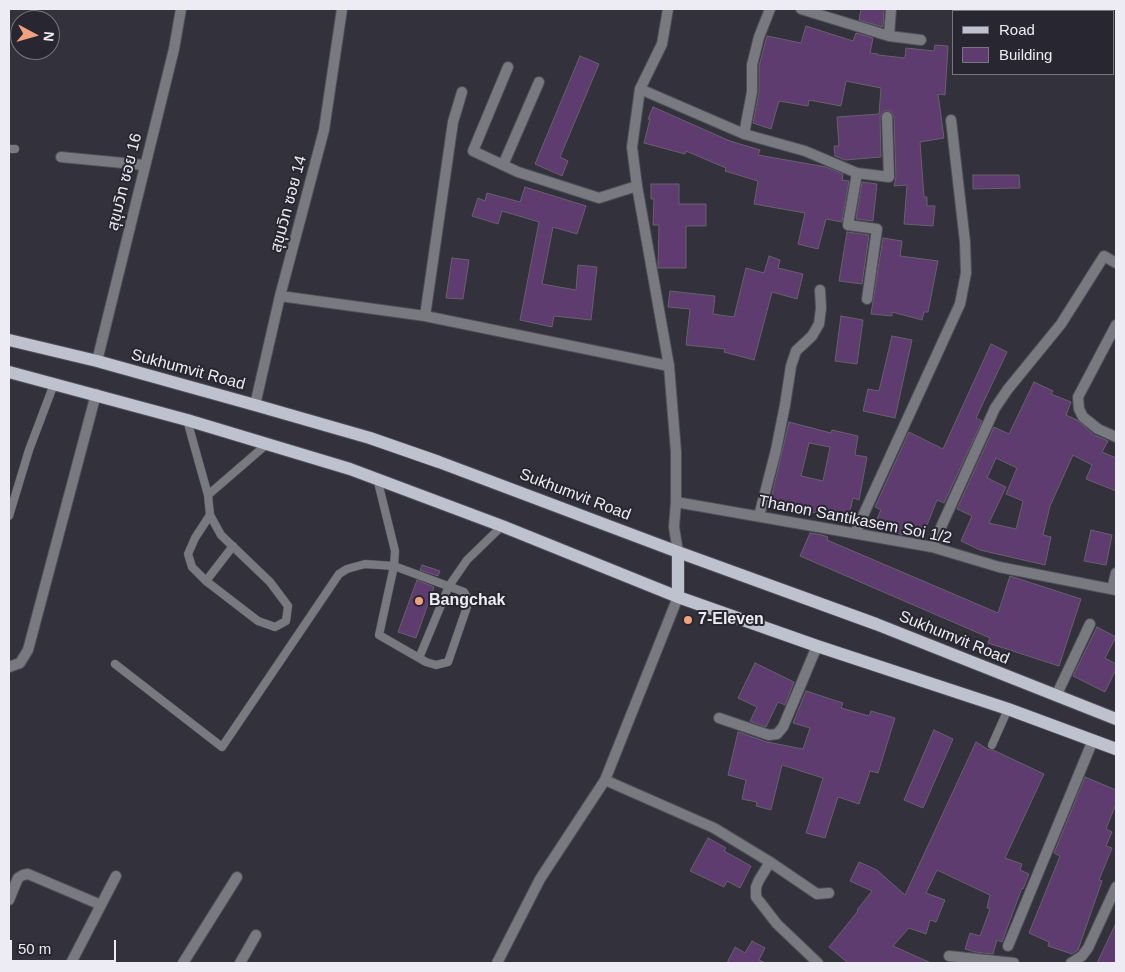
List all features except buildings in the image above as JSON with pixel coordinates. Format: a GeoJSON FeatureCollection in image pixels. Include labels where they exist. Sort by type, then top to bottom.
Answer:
{"type":"FeatureCollection","features":[{"type":"Feature","properties":{"kind":"main road","name":"Sukhumvit Road"},"geometry":{"type":"LineString","coordinates":[[9,340],[97,361],[370,438],[876,624],[1116,719]]}},
{"type":"Feature","properties":{"kind":"main road"},"geometry":{"type":"LineString","coordinates":[[9,374],[96,394],[377,478],[678,596],[817,646],[1008,709],[1116,749]]}},
{"type":"Feature","properties":{"kind":"main road"},"geometry":{"type":"LineString","coordinates":[[678,552],[678,596]]}},
{"type":"Feature","properties":{"kind":"street","name":"สุขุมวิท ซอย 16"},"geometry":{"type":"LineString","coordinates":[[97,361],[174,49],[181,9]]}},
{"type":"Feature","properties":{"kind":"street","name":"สุขุมวิท ซอย 14"},"geometry":{"type":"LineString","coordinates":[[255,405],[280,296],[324,130],[342,9]]}},
{"type":"Feature","properties":{"kind":"street"},"geometry":{"type":"LineString","coordinates":[[668,9],[662,44],[640,89],[632,147],[668,366],[676,452],[674,527],[678,552]]}},
{"type":"Feature","properties":{"kind":"street"},"geometry":{"type":"LineString","coordinates":[[744,134],[752,92],[752,65],[759,37],[770,9]]}},
{"type":"Feature","properties":{"kind":"street"},"geometry":{"type":"LineString","coordinates":[[801,9],[889,36],[921,40]]}},
{"type":"Feature","properties":{"kind":"street"},"geometry":{"type":"LineString","coordinates":[[889,36],[892,9]]}},
{"type":"Feature","properties":{"kind":"street"},"geometry":{"type":"LineString","coordinates":[[508,67],[473,151],[518,172],[599,198],[637,186]]}},
{"type":"Feature","properties":{"kind":"street"},"geometry":{"type":"LineString","coordinates":[[503,165],[539,82]]}},
{"type":"Feature","properties":{"kind":"street"},"geometry":{"type":"LineString","coordinates":[[640,89],[744,134],[805,151],[857,173],[889,177],[887,117]]}},
{"type":"Feature","properties":{"kind":"street"},"geometry":{"type":"LineString","coordinates":[[425,316],[453,122],[462,92]]}},
{"type":"Feature","properties":{"kind":"street"},"geometry":{"type":"LineString","coordinates":[[855,532],[960,304],[966,273],[966,242],[951,120]]}},
{"type":"Feature","properties":{"kind":"street"},"geometry":{"type":"LineString","coordinates":[[61,157],[144,165]]}},
{"type":"Feature","properties":{"kind":"street"},"geometry":{"type":"LineString","coordinates":[[857,173],[848,225],[877,229],[867,299]]}},
{"type":"Feature","properties":{"kind":"street"},"geometry":{"type":"LineString","coordinates":[[932,547],[999,402],[1061,324],[1104,256],[1116,262]]}},
{"type":"Feature","properties":{"kind":"street"},"geometry":{"type":"LineString","coordinates":[[759,516],[776,450],[791,366],[796,351],[812,336],[819,324],[821,308],[820,290]]}},
{"type":"Feature","properties":{"kind":"street"},"geometry":{"type":"LineString","coordinates":[[280,296],[425,316],[668,366]]}},
{"type":"Feature","properties":{"kind":"street"},"geometry":{"type":"LineString","coordinates":[[1116,325],[1078,398],[1079,409],[1083,417],[1098,429],[1116,437]]}},
{"type":"Feature","properties":{"kind":"street"},"geometry":{"type":"LineString","coordinates":[[9,666],[20,663],[28,650],[96,394]]}},
{"type":"Feature","properties":{"kind":"street","name":"Thanon Santikasem Soi 1/2"},"geometry":{"type":"LineString","coordinates":[[676,502],[932,547],[999,567],[1114,589]]}},
{"type":"Feature","properties":{"kind":"street"},"geometry":{"type":"LineString","coordinates":[[1114,589],[1116,574]]}},
{"type":"Feature","properties":{"kind":"street"},"geometry":{"type":"LineString","coordinates":[[497,963],[540,879],[605,780],[678,596]]}},
{"type":"Feature","properties":{"kind":"street"},"geometry":{"type":"LineString","coordinates":[[1056,696],[1090,624]]}},
{"type":"Feature","properties":{"kind":"street"},"geometry":{"type":"LineString","coordinates":[[720,718],[769,735],[777,734],[783,727],[817,646]]}},
{"type":"Feature","properties":{"kind":"street"},"geometry":{"type":"LineString","coordinates":[[1008,946],[1093,740]]}},
{"type":"Feature","properties":{"kind":"street"},"geometry":{"type":"LineString","coordinates":[[605,780],[714,828],[770,862],[817,894],[829,893]]}},
{"type":"Feature","properties":{"kind":"street"},"geometry":{"type":"LineString","coordinates":[[770,862],[756,887],[756,897],[777,924],[818,963]]}},
{"type":"Feature","properties":{"kind":"street"},"geometry":{"type":"LineString","coordinates":[[9,900],[18,878],[28,874],[101,905]]}},
{"type":"Feature","properties":{"kind":"street"},"geometry":{"type":"LineString","coordinates":[[71,963],[116,876]]}},
{"type":"Feature","properties":{"kind":"street"},"geometry":{"type":"LineString","coordinates":[[183,963],[237,877]]}},
{"type":"Feature","properties":{"kind":"street"},"geometry":{"type":"LineString","coordinates":[[1071,963],[1082,956],[1088,948],[1116,887]]}},
{"type":"Feature","properties":{"kind":"street"},"geometry":{"type":"LineString","coordinates":[[240,963],[256,936]]}},
{"type":"Feature","properties":{"kind":"street"},"geometry":{"type":"LineString","coordinates":[[949,956],[1014,963]]}},
{"type":"Feature","properties":{"kind":"lane"},"geometry":{"type":"LineString","coordinates":[[9,516],[29,450],[54,384]]}},
{"type":"Feature","properties":{"kind":"lane"},"geometry":{"type":"LineString","coordinates":[[187,420],[208,496],[210,515],[221,535],[270,582],[288,606],[286,621],[275,627],[258,621],[206,581],[192,567],[188,554],[195,538],[210,515]]}},
{"type":"Feature","properties":{"kind":"lane"},"geometry":{"type":"LineString","coordinates":[[208,496],[268,444]]}},
{"type":"Feature","properties":{"kind":"lane"},"geometry":{"type":"LineString","coordinates":[[115,664],[222,747],[339,574],[365,564],[394,566],[464,592],[469,601],[448,662],[436,665],[419,658],[379,635],[394,566],[395,551],[377,478]]}},
{"type":"Feature","properties":{"kind":"lane"},"geometry":{"type":"LineString","coordinates":[[419,658],[449,586],[467,560],[502,526]]}},
{"type":"Feature","properties":{"kind":"lane"},"geometry":{"type":"LineString","coordinates":[[206,581],[233,546]]}},
{"type":"Feature","properties":{"kind":"lane"},"geometry":{"type":"LineString","coordinates":[[992,745],[1008,709]]}},
{"type":"Feature","properties":{"kind":"place","name":"Bangchak"},"geometry":{"type":"Point","coordinates":[419,601]}},
{"type":"Feature","properties":{"kind":"place","name":"7-Eleven"},"geometry":{"type":"Point","coordinates":[688,620]}}]}
